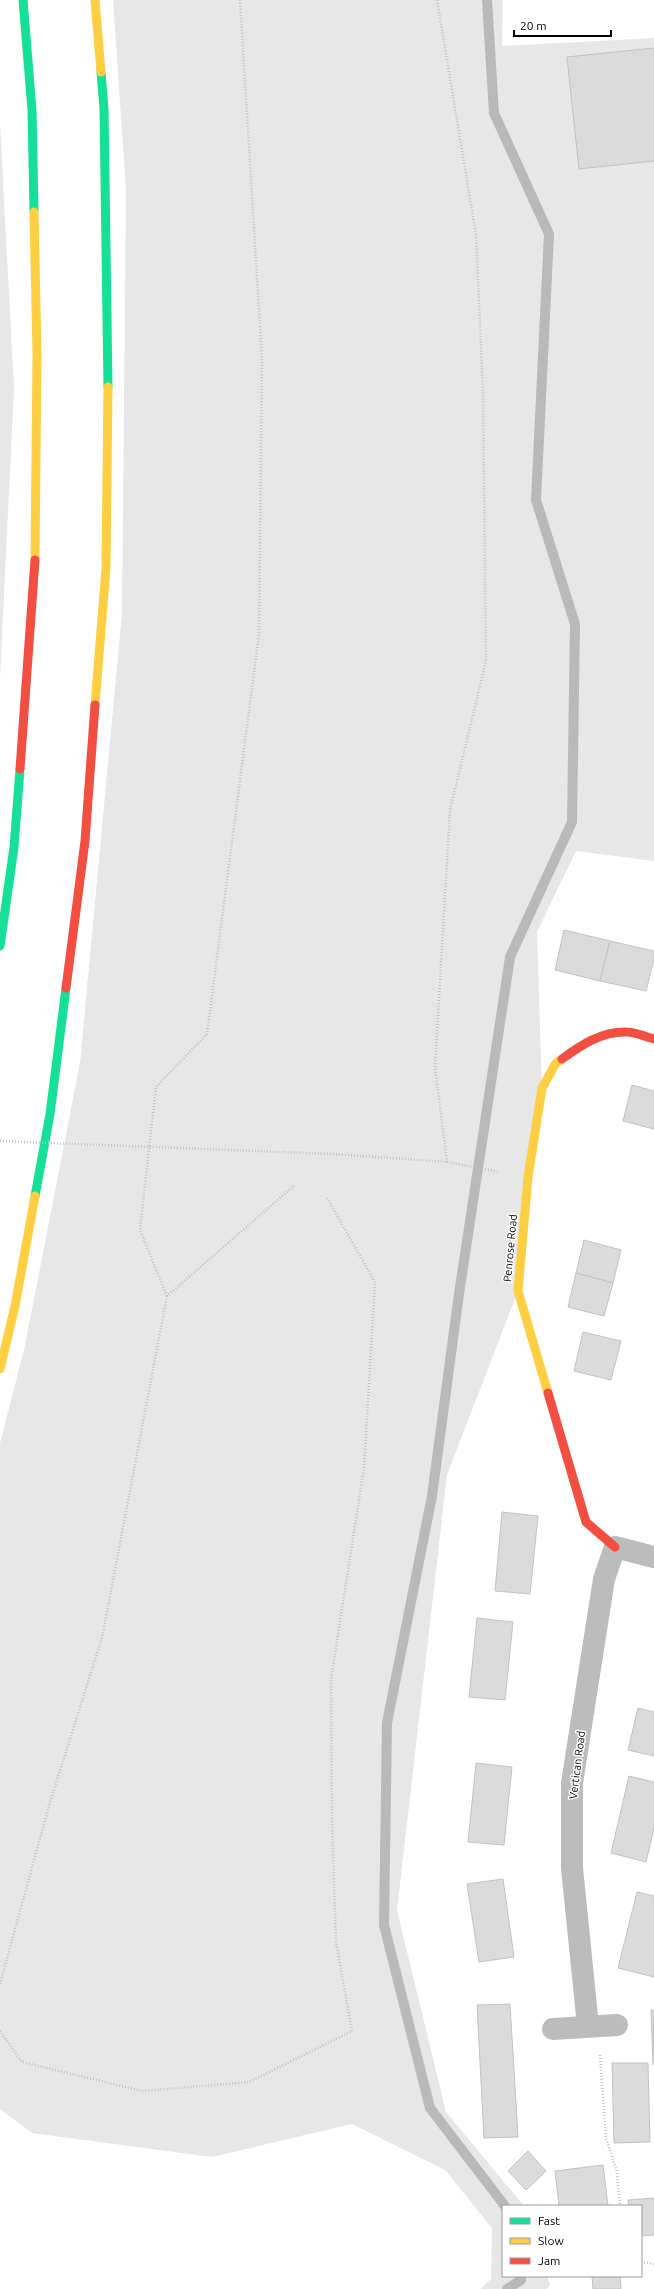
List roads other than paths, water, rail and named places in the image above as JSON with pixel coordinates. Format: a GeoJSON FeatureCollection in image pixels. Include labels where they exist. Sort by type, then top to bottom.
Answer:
{"type":"FeatureCollection","features":[{"type":"Feature","properties":{"kind":"main road"},"geometry":{"type":"LineString","coordinates":[[0,946],[14,847],[35,567],[36,315],[32,110],[23,0]]}},
{"type":"Feature","properties":{"kind":"main road"},"geometry":{"type":"LineString","coordinates":[[0,1368],[15,1306],[51,1106],[85,841],[106,568],[108,350],[104,109],[95,0]]}},
{"type":"Feature","properties":{"kind":"main road","name":"Penrose Road"},"geometry":{"type":"LineString","coordinates":[[615,1547],[586,1522],[518,1291],[528,1177],[542,1088],[556,1064],[579,1046],[597,1037],[627,1032],[654,1039]]}},
{"type":"Feature","properties":{"kind":"street"},"geometry":{"type":"LineString","coordinates":[[615,1547],[654,1557]]}},
{"type":"Feature","properties":{"kind":"street","name":"Vertican Road"},"geometry":{"type":"LineString","coordinates":[[588,2026],[572,1868],[572,1783],[604,1579],[615,1547]]}},
{"type":"Feature","properties":{"kind":"street"},"geometry":{"type":"LineString","coordinates":[[553,2029],[617,2025]]}},
{"type":"Feature","properties":{"kind":"waterway"},"geometry":{"type":"LineString","coordinates":[[487,0],[494,113],[549,234],[536,500],[575,624],[572,822],[510,957],[459,1294],[432,1496],[387,1723],[384,1925],[430,2108],[504,2205]]}},
{"type":"Feature","properties":{"kind":"waterway"},"geometry":{"type":"LineString","coordinates":[[507,2289],[521,2280],[520,2277]]}}]}
